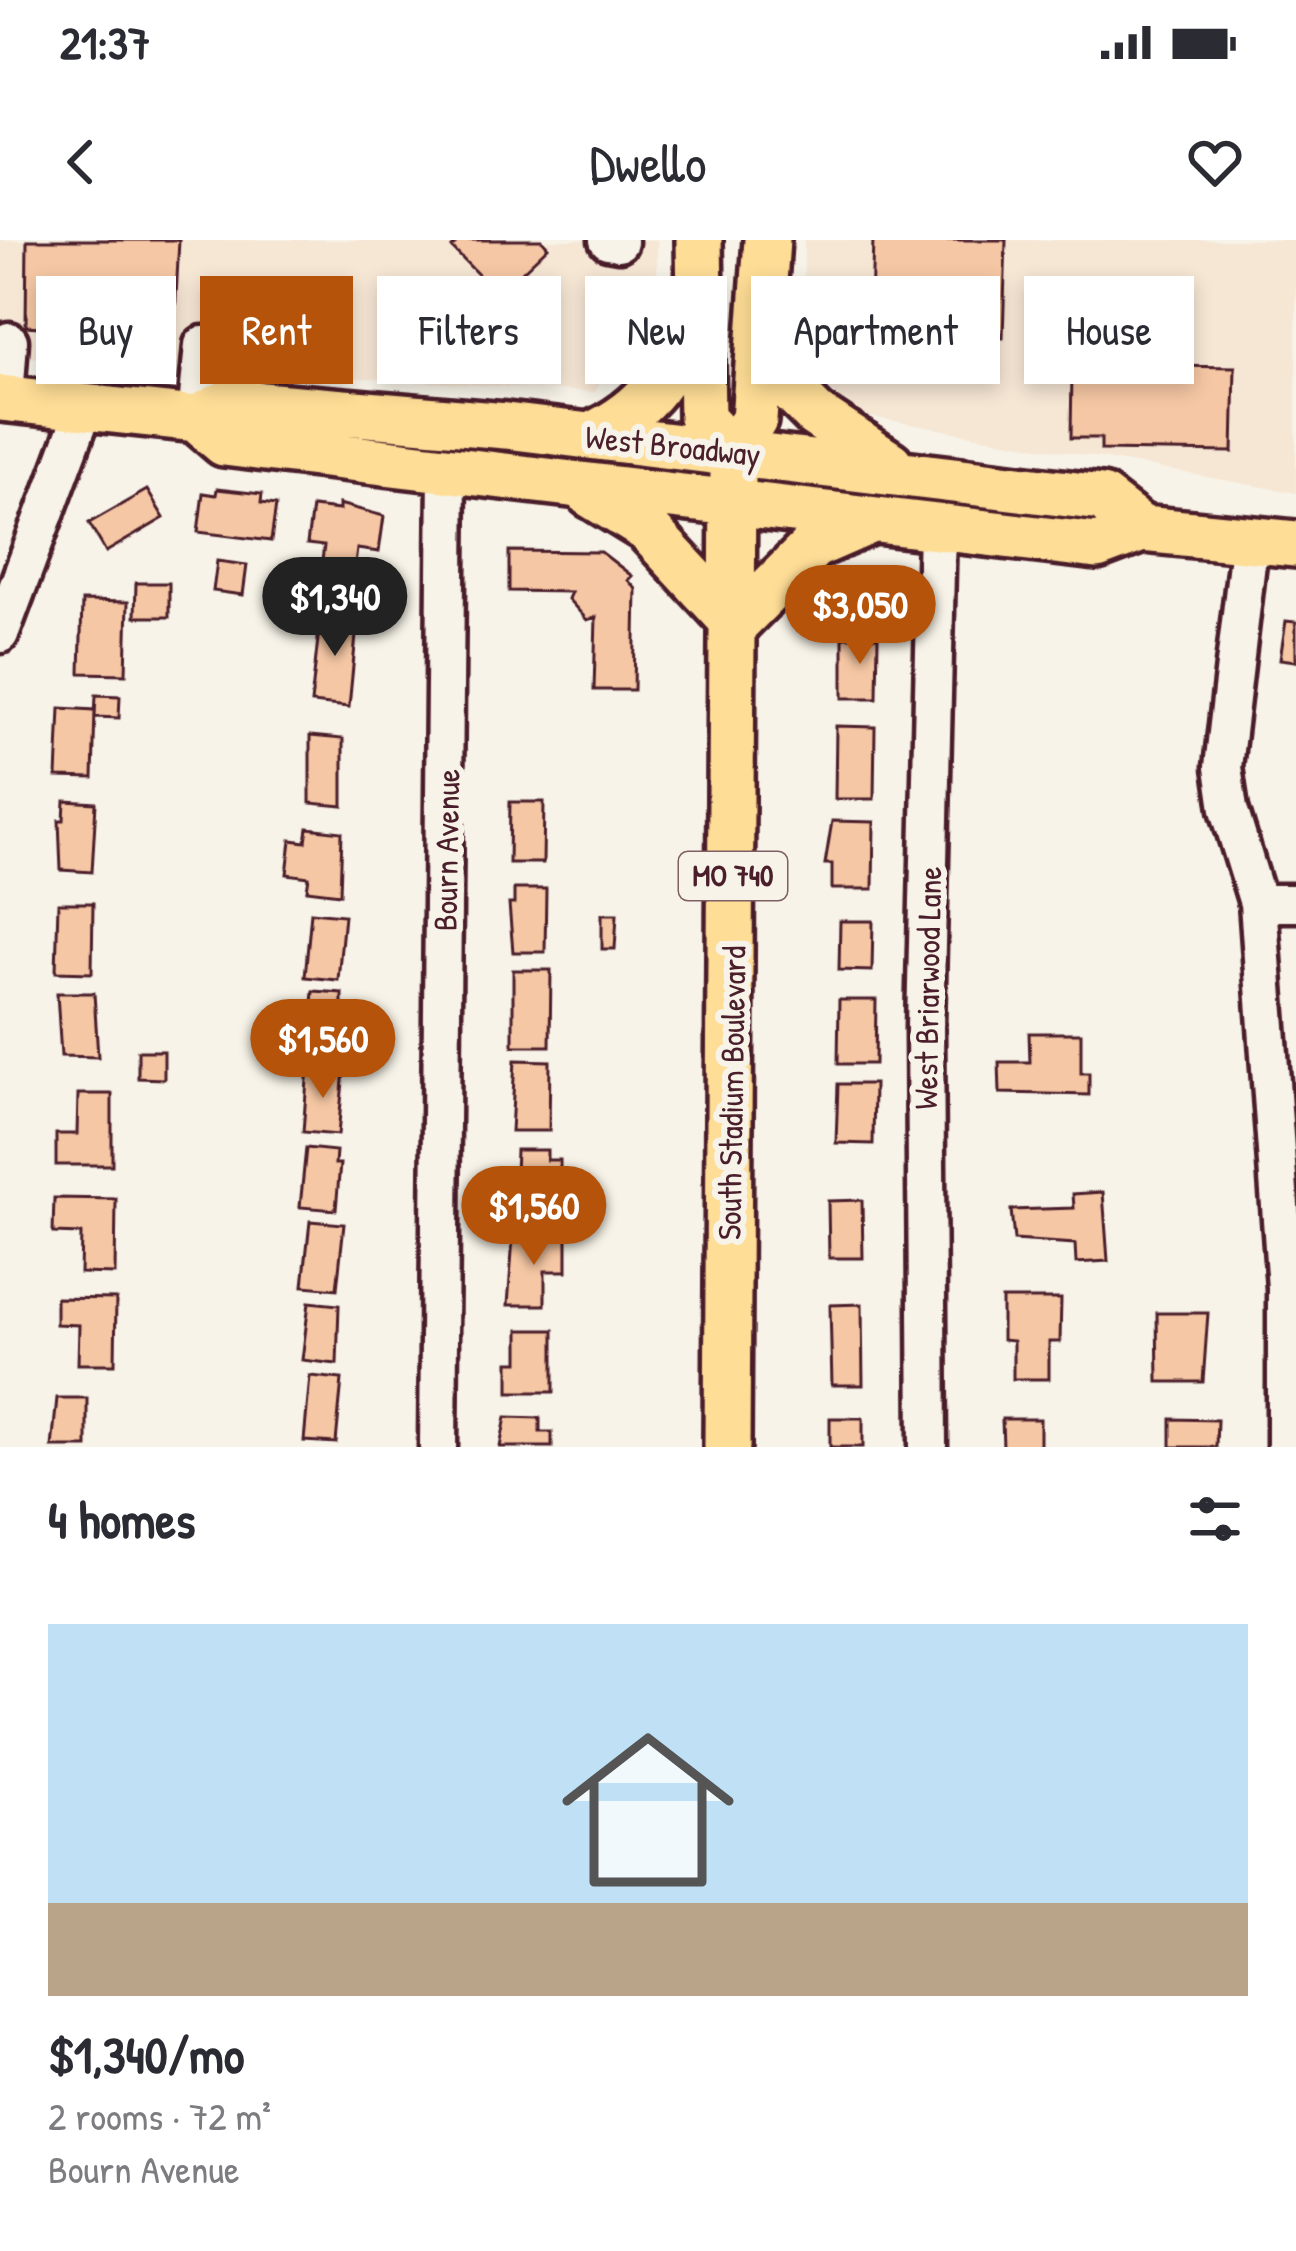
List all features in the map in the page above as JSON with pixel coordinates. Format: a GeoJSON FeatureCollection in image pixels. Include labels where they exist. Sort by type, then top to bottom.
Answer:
{"type":"FeatureCollection","features":[{"type":"Feature","properties":{"kind":"main road","name":"MO 740"},"geometry":{"type":"LineString","coordinates":[[767,240],[767,276]]}},
{"type":"Feature","properties":{"kind":"main road"},"geometry":{"type":"LineString","coordinates":[[590,436],[629,418],[652,395],[686,332],[699,262]]}},
{"type":"Feature","properties":{"kind":"main road"},"geometry":{"type":"LineString","coordinates":[[699,262],[702,419],[732,451]]}},
{"type":"Feature","properties":{"kind":"main road","name":"MO 740"},"geometry":{"type":"LineString","coordinates":[[732,451],[754,420],[758,384]]}},
{"type":"Feature","properties":{"kind":"main road"},"geometry":{"type":"LineString","coordinates":[[784,384],[816,415],[908,475]]}},
{"type":"Feature","properties":{"kind":"main road","name":"West Broadway"},"geometry":{"type":"LineString","coordinates":[[3,398],[196,419],[229,402],[732,451],[1102,498],[1142,529]]}},
{"type":"Feature","properties":{"kind":"main road","name":"West Broadway"},"geometry":{"type":"LineString","coordinates":[[196,419],[224,443],[937,528],[1097,545],[1142,529],[1296,544]]}},
{"type":"Feature","properties":{"kind":"main road","name":"South Stadium Boulevard"},"geometry":{"type":"LineString","coordinates":[[727,1447],[735,624],[732,451]]}},
{"type":"Feature","properties":{"kind":"main road"},"geometry":{"type":"LineString","coordinates":[[571,484],[647,529],[735,624],[813,545],[871,520]]}},
{"type":"Feature","properties":{"kind":"street"},"geometry":{"type":"LineString","coordinates":[[3,398],[9,341]]}},
{"type":"Feature","properties":{"kind":"street"},"geometry":{"type":"LineString","coordinates":[[196,419],[200,377]]}},
{"type":"Feature","properties":{"kind":"street"},"geometry":{"type":"LineString","coordinates":[[0,634],[84,409]]}},
{"type":"Feature","properties":{"kind":"street","name":"Bourn Avenue"},"geometry":{"type":"LineString","coordinates":[[439,1447],[447,469]]}},
{"type":"Feature","properties":{"kind":"street","name":"West Briarwood Lane"},"geometry":{"type":"LineString","coordinates":[[928,1447],[925,1028],[937,528]]}},
{"type":"Feature","properties":{"kind":"street"},"geometry":{"type":"LineString","coordinates":[[1250,538],[1223,767],[1229,809],[1258,903],[1291,1288],[1286,1447]]}},
{"type":"Feature","properties":{"kind":"street"},"geometry":{"type":"LineString","coordinates":[[1258,903],[1296,903]]}},
{"type":"Feature","properties":{"kind":"shaded area"},"geometry":{"type":"Polygon","coordinates":[[[0,240],[657,240],[657,276],[585,276],[585,384],[599,384],[595,392],[463,384],[561,384],[561,276],[377,276],[377,379],[353,377],[353,276],[200,276],[200,368],[176,367],[176,276],[36,276],[36,358],[0,356],[0,240]]]}},
{"type":"Feature","properties":{"kind":"shaded area"},"geometry":{"type":"Polygon","coordinates":[[[804,240],[1296,240],[1296,493],[866,416],[822,384],[1000,384],[1000,276],[804,276],[804,240]]]}},
{"type":"Feature","properties":{"kind":"building"},"geometry":{"type":"Polygon","coordinates":[[[27,240],[179,240],[176,298],[176,276],[36,276],[36,327],[26,326],[27,240]]]}},
{"type":"Feature","properties":{"kind":"building"},"geometry":{"type":"Polygon","coordinates":[[[460,240],[542,240],[548,247],[518,276],[479,276],[452,248],[460,240]]]}},
{"type":"Feature","properties":{"kind":"building"},"geometry":{"type":"Polygon","coordinates":[[[873,240],[1006,240],[1003,338],[1000,276],[872,276],[873,240]]]}},
{"type":"Feature","properties":{"kind":"building"},"geometry":{"type":"Polygon","coordinates":[[[1194,366],[1235,367],[1233,452],[1101,450],[1101,438],[1071,438],[1072,384],[1194,384],[1194,366]]]}},
{"type":"Feature","properties":{"kind":"building"},"geometry":{"type":"Polygon","coordinates":[[[217,489],[262,494],[261,503],[276,505],[271,541],[198,532],[203,493],[216,495],[217,489]]]}},
{"type":"Feature","properties":{"kind":"building"},"geometry":{"type":"Polygon","coordinates":[[[147,490],[164,518],[106,552],[89,523],[147,490]]]}},
{"type":"Feature","properties":{"kind":"building"},"geometry":{"type":"Polygon","coordinates":[[[339,504],[384,516],[379,552],[357,549],[354,572],[321,568],[324,546],[307,544],[312,507],[339,510],[339,504]]]}},
{"type":"Feature","properties":{"kind":"building"},"geometry":{"type":"Polygon","coordinates":[[[509,551],[601,552],[632,576],[628,580],[636,589],[634,690],[594,690],[596,617],[587,620],[568,599],[571,592],[509,591],[509,551]]]}},
{"type":"Feature","properties":{"kind":"building"},"geometry":{"type":"Polygon","coordinates":[[[217,561],[247,565],[243,595],[213,591],[217,561]]]}},
{"type":"Feature","properties":{"kind":"building"},"geometry":{"type":"Polygon","coordinates":[[[136,583],[169,583],[169,617],[135,617],[136,583]]]}},
{"type":"Feature","properties":{"kind":"building"},"geometry":{"type":"Polygon","coordinates":[[[82,601],[128,602],[126,674],[80,673],[82,601]]]}},
{"type":"Feature","properties":{"kind":"building"},"geometry":{"type":"Polygon","coordinates":[[[321,611],[358,615],[349,707],[311,703],[321,611]]]}},
{"type":"Feature","properties":{"kind":"building"},"geometry":{"type":"Polygon","coordinates":[[[1286,621],[1296,622],[1296,661],[1280,659],[1286,621]]]}},
{"type":"Feature","properties":{"kind":"building"},"geometry":{"type":"Polygon","coordinates":[[[843,637],[878,637],[877,698],[843,698],[843,637]]]}},
{"type":"Feature","properties":{"kind":"building"},"geometry":{"type":"Polygon","coordinates":[[[96,695],[120,696],[119,718],[95,717],[96,695]]]}},
{"type":"Feature","properties":{"kind":"building"},"geometry":{"type":"Polygon","coordinates":[[[60,708],[95,710],[93,778],[57,777],[60,708]]]}},
{"type":"Feature","properties":{"kind":"building"},"geometry":{"type":"Polygon","coordinates":[[[836,726],[875,727],[874,799],[835,799],[836,726]]]}},
{"type":"Feature","properties":{"kind":"building"},"geometry":{"type":"Polygon","coordinates":[[[310,736],[343,739],[343,806],[310,803],[310,736]]]}},
{"type":"Feature","properties":{"kind":"building"},"geometry":{"type":"Polygon","coordinates":[[[65,801],[96,803],[92,872],[61,870],[59,820],[64,820],[65,801]]]}},
{"type":"Feature","properties":{"kind":"building"},"geometry":{"type":"Polygon","coordinates":[[[510,802],[544,802],[543,863],[509,863],[510,802]]]}},
{"type":"Feature","properties":{"kind":"building"},"geometry":{"type":"Polygon","coordinates":[[[832,821],[874,822],[873,889],[832,889],[832,864],[825,864],[832,821]]]}},
{"type":"Feature","properties":{"kind":"building"},"geometry":{"type":"Polygon","coordinates":[[[308,828],[342,832],[340,894],[307,890],[309,877],[287,874],[291,840],[306,842],[308,828]]]}},
{"type":"Feature","properties":{"kind":"building"},"geometry":{"type":"Polygon","coordinates":[[[514,889],[546,889],[545,952],[513,952],[509,904],[514,904],[514,889]]]}},
{"type":"Feature","properties":{"kind":"building"},"geometry":{"type":"Polygon","coordinates":[[[58,903],[93,903],[92,973],[56,972],[58,903]]]}},
{"type":"Feature","properties":{"kind":"building"},"geometry":{"type":"Polygon","coordinates":[[[311,912],[344,915],[338,980],[305,977],[311,912]]]}},
{"type":"Feature","properties":{"kind":"building"},"geometry":{"type":"Polygon","coordinates":[[[602,914],[617,914],[615,949],[602,949],[602,914]]]}},
{"type":"Feature","properties":{"kind":"building"},"geometry":{"type":"Polygon","coordinates":[[[840,921],[873,921],[872,971],[839,970],[840,921]]]}},
{"type":"Feature","properties":{"kind":"building"},"geometry":{"type":"Polygon","coordinates":[[[513,970],[551,970],[550,1046],[513,1046],[513,970]]]}},
{"type":"Feature","properties":{"kind":"building"},"geometry":{"type":"Polygon","coordinates":[[[313,991],[342,993],[342,1007],[347,1007],[343,1058],[308,1055],[313,991]]]}},
{"type":"Feature","properties":{"kind":"building"},"geometry":{"type":"Polygon","coordinates":[[[57,993],[94,993],[98,1057],[61,1056],[57,993]]]}},
{"type":"Feature","properties":{"kind":"building"},"geometry":{"type":"Polygon","coordinates":[[[839,1000],[876,1000],[875,1064],[838,1064],[839,1000]]]}},
{"type":"Feature","properties":{"kind":"building"},"geometry":{"type":"Polygon","coordinates":[[[1029,1033],[1081,1033],[1081,1073],[1089,1073],[1089,1095],[1000,1093],[999,1062],[1030,1062],[1029,1033]]]}},
{"type":"Feature","properties":{"kind":"building"},"geometry":{"type":"Polygon","coordinates":[[[138,1051],[164,1051],[164,1079],[138,1078],[138,1051]]]}},
{"type":"Feature","properties":{"kind":"building"},"geometry":{"type":"Polygon","coordinates":[[[515,1060],[550,1061],[549,1131],[511,1131],[515,1060]]]}},
{"type":"Feature","properties":{"kind":"building"},"geometry":{"type":"Polygon","coordinates":[[[308,1067],[344,1070],[338,1135],[303,1132],[308,1067]]]}},
{"type":"Feature","properties":{"kind":"building"},"geometry":{"type":"Polygon","coordinates":[[[838,1084],[874,1084],[873,1144],[836,1143],[838,1084]]]}},
{"type":"Feature","properties":{"kind":"building"},"geometry":{"type":"Polygon","coordinates":[[[78,1094],[112,1094],[112,1165],[56,1165],[56,1134],[77,1134],[78,1094]]]}},
{"type":"Feature","properties":{"kind":"building"},"geometry":{"type":"Polygon","coordinates":[[[306,1148],[336,1151],[335,1164],[340,1164],[336,1210],[300,1207],[306,1148]]]}},
{"type":"Feature","properties":{"kind":"building"},"geometry":{"type":"Polygon","coordinates":[[[516,1150],[547,1150],[547,1160],[560,1160],[560,1182],[545,1182],[545,1221],[513,1221],[516,1150]]]}},
{"type":"Feature","properties":{"kind":"building"},"geometry":{"type":"Polygon","coordinates":[[[1103,1192],[1108,1261],[1076,1263],[1075,1244],[1014,1240],[1011,1210],[1074,1208],[1073,1194],[1103,1192]]]}},
{"type":"Feature","properties":{"kind":"building"},"geometry":{"type":"Polygon","coordinates":[[[54,1198],[116,1199],[115,1274],[80,1273],[81,1234],[53,1233],[54,1198]]]}},
{"type":"Feature","properties":{"kind":"building"},"geometry":{"type":"Polygon","coordinates":[[[862,1200],[863,1258],[829,1258],[828,1201],[862,1200]]]}},
{"type":"Feature","properties":{"kind":"building"},"geometry":{"type":"Polygon","coordinates":[[[310,1221],[344,1224],[337,1289],[303,1286],[310,1221]]]}},
{"type":"Feature","properties":{"kind":"building"},"geometry":{"type":"Polygon","coordinates":[[[513,1238],[567,1238],[567,1271],[545,1271],[545,1305],[508,1305],[513,1238]]]}},
{"type":"Feature","properties":{"kind":"building"},"geometry":{"type":"Polygon","coordinates":[[[56,1298],[116,1299],[115,1364],[78,1364],[79,1325],[56,1324],[56,1298]]]}},
{"type":"Feature","properties":{"kind":"building"},"geometry":{"type":"Polygon","coordinates":[[[1002,1299],[1061,1299],[1060,1342],[1049,1342],[1049,1379],[1013,1379],[1013,1341],[1002,1340],[1002,1299]]]}},
{"type":"Feature","properties":{"kind":"building"},"geometry":{"type":"Polygon","coordinates":[[[309,1302],[339,1305],[337,1364],[302,1360],[309,1302]]]}},
{"type":"Feature","properties":{"kind":"building"},"geometry":{"type":"Polygon","coordinates":[[[862,1304],[863,1385],[832,1385],[830,1305],[862,1304]]]}},
{"type":"Feature","properties":{"kind":"building"},"geometry":{"type":"Polygon","coordinates":[[[1157,1313],[1208,1313],[1203,1382],[1158,1382],[1157,1313]]]}},
{"type":"Feature","properties":{"kind":"building"},"geometry":{"type":"Polygon","coordinates":[[[519,1330],[554,1330],[554,1392],[509,1392],[509,1362],[519,1362],[519,1330]]]}},
{"type":"Feature","properties":{"kind":"building"},"geometry":{"type":"Polygon","coordinates":[[[310,1376],[342,1379],[336,1443],[304,1441],[310,1376]]]}},
{"type":"Feature","properties":{"kind":"building"},"geometry":{"type":"Polygon","coordinates":[[[57,1398],[87,1398],[87,1447],[52,1447],[57,1398]]]}},
{"type":"Feature","properties":{"kind":"building"},"geometry":{"type":"Polygon","coordinates":[[[506,1417],[540,1418],[540,1432],[552,1432],[552,1447],[500,1447],[506,1417]]]}},
{"type":"Feature","properties":{"kind":"building"},"geometry":{"type":"Polygon","coordinates":[[[830,1418],[863,1418],[863,1447],[830,1447],[830,1418]]]}},
{"type":"Feature","properties":{"kind":"building"},"geometry":{"type":"Polygon","coordinates":[[[1002,1419],[1040,1419],[1040,1447],[1003,1447],[1002,1419]]]}},
{"type":"Feature","properties":{"kind":"building"},"geometry":{"type":"Polygon","coordinates":[[[1171,1419],[1217,1420],[1216,1447],[1171,1447],[1171,1419]]]}}]}
